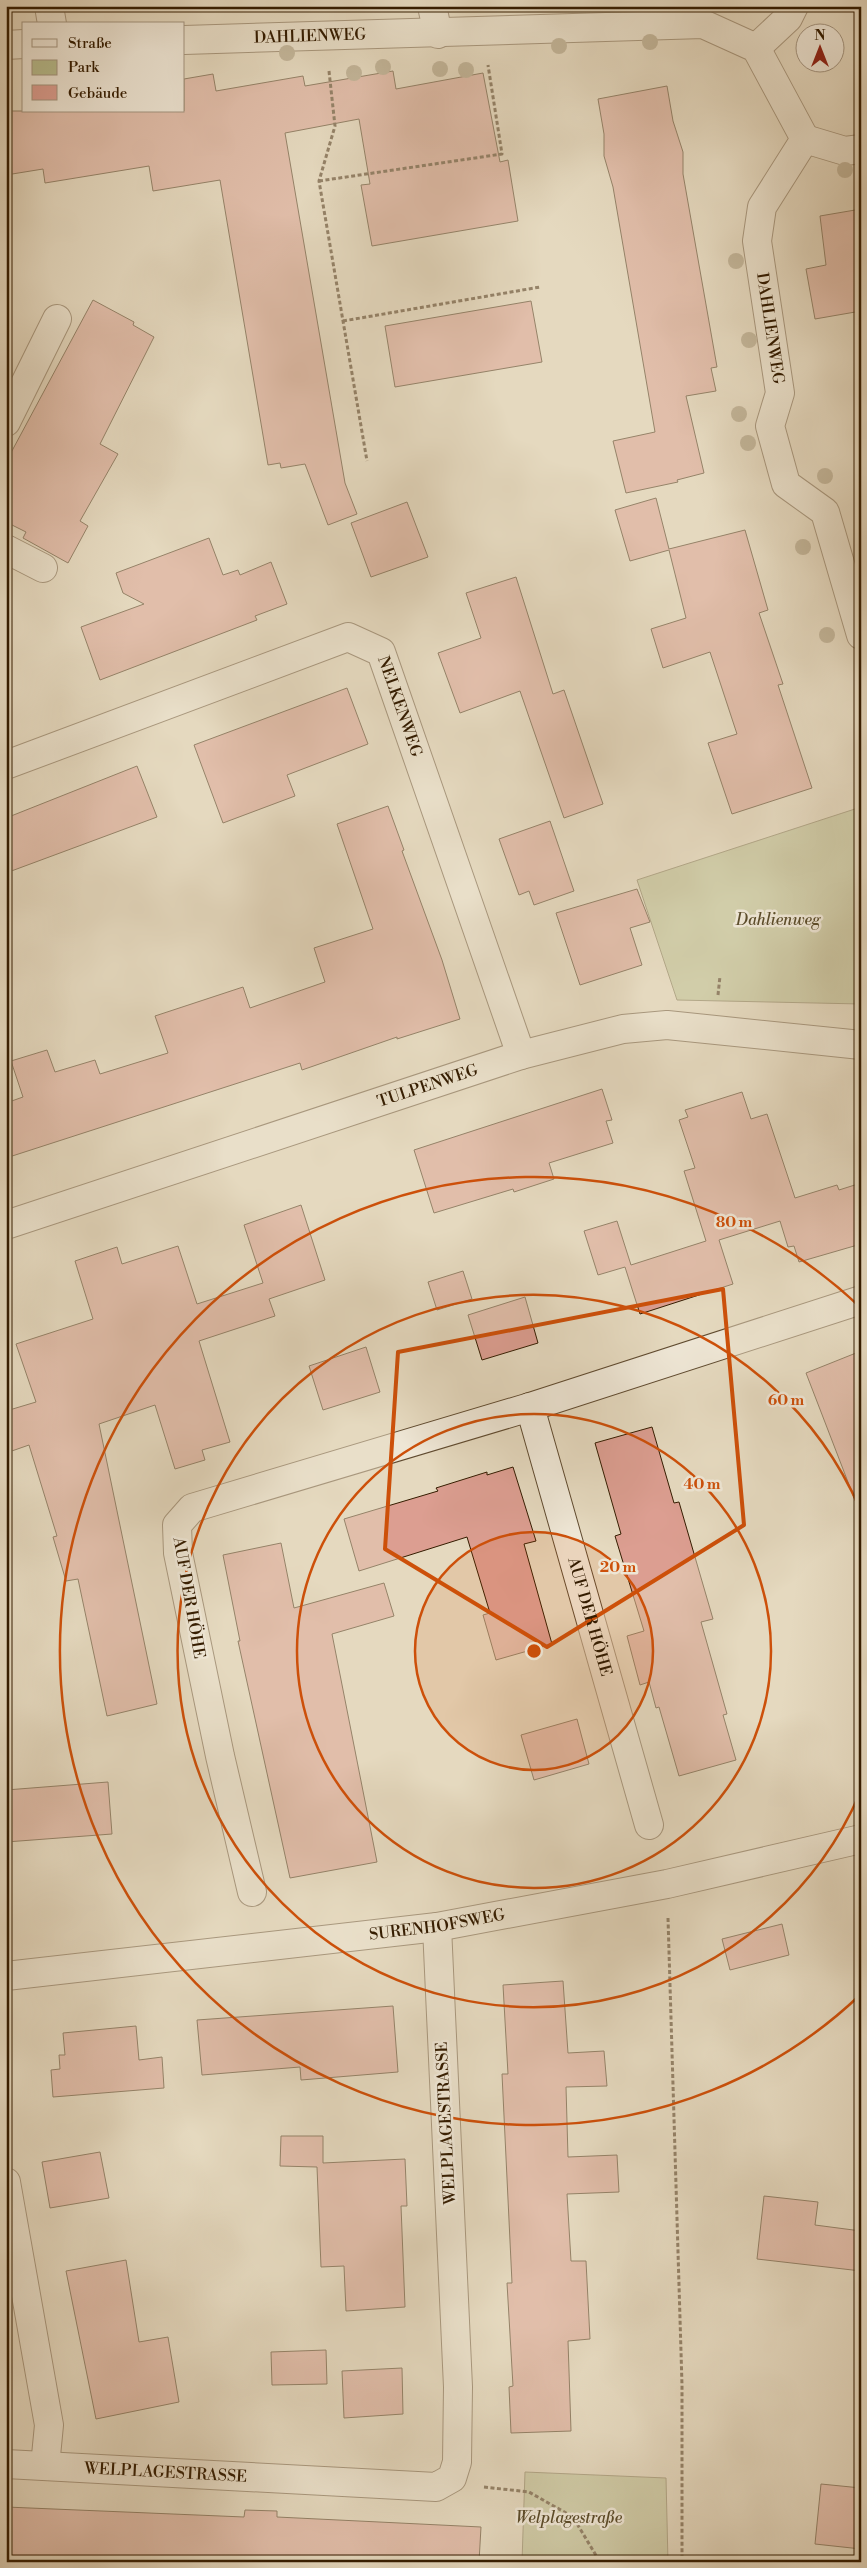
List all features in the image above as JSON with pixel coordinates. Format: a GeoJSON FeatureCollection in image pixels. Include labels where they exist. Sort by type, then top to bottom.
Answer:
{"type":"FeatureCollection","features":[{"type":"Feature","properties":{"kind":"street"},"geometry":{"type":"LineString","coordinates":[[49,6],[52,22]]}},
{"type":"Feature","properties":{"kind":"street"},"geometry":{"type":"LineString","coordinates":[[432,6],[438,34]]}},
{"type":"Feature","properties":{"kind":"street"},"geometry":{"type":"LineString","coordinates":[[794,6],[788,18],[756,48],[805,138],[845,151],[861,148]]}},
{"type":"Feature","properties":{"kind":"street","name":"DAHLIENWEG"},"geometry":{"type":"LineString","coordinates":[[185,40],[326,38],[703,24],[756,48]]}},
{"type":"Feature","properties":{"kind":"street"},"geometry":{"type":"LineString","coordinates":[[6,44],[22,44]]}},
{"type":"Feature","properties":{"kind":"street","name":"DAHLIENWEG"},"geometry":{"type":"LineString","coordinates":[[805,138],[762,207],[757,242],[780,393],[770,426],[786,484],[825,512],[861,634]]}},
{"type":"Feature","properties":{"kind":"street"},"geometry":{"type":"LineString","coordinates":[[6,422],[57,319]]}},
{"type":"Feature","properties":{"kind":"street"},"geometry":{"type":"LineString","coordinates":[[6,549],[43,568]]}},
{"type":"Feature","properties":{"kind":"street","name":"NELKENWEG"},"geometry":{"type":"LineString","coordinates":[[6,765],[348,637],[381,652],[521,1055]]}},
{"type":"Feature","properties":{"kind":"street","name":"TULPENWEG"},"geometry":{"type":"LineString","coordinates":[[6,1225],[521,1055],[623,1029],[667,1025],[861,1045]]}},
{"type":"Feature","properties":{"kind":"street","name":"AUF DER HÖHE"},"geometry":{"type":"LineString","coordinates":[[252,1892],[220,1756],[178,1552],[177,1526],[192,1508],[530,1407],[861,1300]]}},
{"type":"Feature","properties":{"kind":"street","name":"AUF DER HÖHE"},"geometry":{"type":"LineString","coordinates":[[530,1407],[649,1825]]}},
{"type":"Feature","properties":{"kind":"street","name":"SURENHOFSWEG"},"geometry":{"type":"LineString","coordinates":[[6,1976],[437,1927],[667,1884],[861,1839]]}},
{"type":"Feature","properties":{"kind":"street","name":"WELPLAGESTRASSE"},"geometry":{"type":"LineString","coordinates":[[6,2464],[436,2487],[452,2478],[457,2462],[458,2386],[437,1927]]}},
{"type":"Feature","properties":{"kind":"street"},"geometry":{"type":"LineString","coordinates":[[6,2182],[49,2426],[45,2466]]}},
{"type":"Feature","properties":{"kind":"path"},"geometry":{"type":"LineString","coordinates":[[319,182],[502,154],[482,32]]}},
{"type":"Feature","properties":{"kind":"path"},"geometry":{"type":"LineString","coordinates":[[326,38],[335,126],[319,182],[368,460]]}},
{"type":"Feature","properties":{"kind":"path"},"geometry":{"type":"LineString","coordinates":[[343,321],[540,287]]}},
{"type":"Feature","properties":{"kind":"path"},"geometry":{"type":"LineString","coordinates":[[667,1884],[682,2385],[682,2562]]}},
{"type":"Feature","properties":{"kind":"path"},"geometry":{"type":"LineString","coordinates":[[452,2478],[478,2486],[529,2492],[574,2516],[600,2562]]}},
{"type":"Feature","properties":{"kind":"highlighted area"},"geometry":{"type":"Polygon","coordinates":[[[723,1289],[744,1525],[547,1647],[385,1549],[398,1352],[723,1289]]]}},
{"type":"Feature","properties":{"kind":"green space","name":"Dahlienweg"},"geometry":{"type":"Polygon","coordinates":[[[861,807],[861,1004],[677,1000],[637,880],[861,807]]]}},
{"type":"Feature","properties":{"kind":"green space","name":"Welplagestraße"},"geometry":{"type":"Polygon","coordinates":[[[525,2472],[666,2478],[668,2562],[522,2562],[525,2472]]]}},
{"type":"Feature","properties":{"kind":"building"},"geometry":{"type":"Polygon","coordinates":[[[393,71],[396,89],[483,73],[500,162],[508,160],[518,221],[372,246],[361,185],[370,184],[359,119],[285,133],[345,483],[357,514],[328,525],[305,464],[281,468],[280,463],[268,465],[220,180],[153,191],[149,166],[45,183],[43,169],[6,175],[6,111],[185,112],[185,79],[213,74],[216,91],[303,76],[305,86],[393,71]]]}},
{"type":"Feature","properties":{"kind":"building"},"geometry":{"type":"Polygon","coordinates":[[[667,86],[673,121],[683,152],[683,174],[717,367],[711,368],[716,391],[686,396],[704,473],[677,480],[678,482],[626,493],[613,441],[655,432],[613,187],[604,156],[604,134],[598,99],[667,86]]]}},
{"type":"Feature","properties":{"kind":"building"},"geometry":{"type":"Polygon","coordinates":[[[861,209],[861,311],[815,319],[806,269],[826,265],[820,216],[861,209]]]}},
{"type":"Feature","properties":{"kind":"building"},"geometry":{"type":"Polygon","coordinates":[[[93,300],[134,322],[133,325],[154,337],[100,444],[118,454],[80,521],[88,526],[68,563],[23,538],[26,532],[6,522],[6,462],[93,300]]]}},
{"type":"Feature","properties":{"kind":"building"},"geometry":{"type":"Polygon","coordinates":[[[531,301],[542,362],[395,387],[385,326],[531,301]]]}},
{"type":"Feature","properties":{"kind":"building"},"geometry":{"type":"Polygon","coordinates":[[[656,498],[669,549],[745,530],[768,610],[759,613],[783,684],[778,685],[812,788],[732,814],[708,743],[737,734],[710,652],[663,668],[651,629],[686,618],[669,550],[630,561],[615,510],[656,498]]]}},
{"type":"Feature","properties":{"kind":"building"},"geometry":{"type":"Polygon","coordinates":[[[407,502],[428,557],[371,577],[351,523],[407,502]]]}},
{"type":"Feature","properties":{"kind":"building"},"geometry":{"type":"Polygon","coordinates":[[[209,538],[223,575],[238,570],[240,575],[271,562],[287,604],[255,616],[257,620],[100,680],[81,627],[144,604],[123,593],[116,573],[209,538]]]}},
{"type":"Feature","properties":{"kind":"building"},"geometry":{"type":"Polygon","coordinates":[[[516,577],[553,694],[564,690],[603,804],[564,818],[520,691],[460,713],[438,653],[481,638],[466,593],[516,577]]]}},
{"type":"Feature","properties":{"kind":"building"},"geometry":{"type":"Polygon","coordinates":[[[347,688],[368,744],[287,775],[295,796],[223,823],[194,745],[347,688]]]}},
{"type":"Feature","properties":{"kind":"building"},"geometry":{"type":"Polygon","coordinates":[[[137,766],[157,817],[6,873],[6,818],[137,766]]]}},
{"type":"Feature","properties":{"kind":"building"},"geometry":{"type":"Polygon","coordinates":[[[388,806],[404,850],[402,851],[442,960],[460,1019],[397,1039],[397,1037],[302,1070],[300,1063],[6,1158],[6,1103],[23,1097],[11,1061],[47,1050],[55,1072],[95,1060],[100,1074],[168,1053],[155,1016],[243,987],[250,1008],[325,982],[314,948],[373,929],[337,824],[388,806]]]}},
{"type":"Feature","properties":{"kind":"building"},"geometry":{"type":"Polygon","coordinates":[[[550,821],[574,891],[534,905],[529,891],[519,895],[499,839],[550,821]]]}},
{"type":"Feature","properties":{"kind":"building"},"geometry":{"type":"Polygon","coordinates":[[[637,889],[650,922],[630,928],[642,965],[580,985],[556,913],[637,889]]]}},
{"type":"Feature","properties":{"kind":"building"},"geometry":{"type":"Polygon","coordinates":[[[602,1089],[612,1120],[606,1121],[613,1143],[549,1163],[554,1179],[514,1192],[513,1189],[434,1213],[414,1150],[602,1089]]]}},
{"type":"Feature","properties":{"kind":"building"},"geometry":{"type":"Polygon","coordinates":[[[742,1092],[751,1119],[767,1114],[795,1198],[837,1185],[839,1190],[861,1183],[861,1244],[799,1262],[794,1246],[788,1247],[780,1221],[719,1240],[733,1284],[640,1314],[625,1267],[598,1275],[584,1231],[617,1221],[631,1265],[706,1241],[684,1171],[695,1168],[679,1120],[688,1117],[685,1110],[742,1092]]]}},
{"type":"Feature","properties":{"kind":"building"},"geometry":{"type":"Polygon","coordinates":[[[301,1205],[325,1280],[269,1299],[275,1316],[199,1341],[230,1442],[202,1450],[205,1460],[175,1469],[155,1405],[99,1424],[157,1704],[107,1716],[78,1579],[66,1581],[53,1537],[57,1536],[29,1445],[6,1453],[6,1411],[36,1402],[16,1344],[93,1319],[75,1261],[117,1247],[122,1264],[178,1246],[197,1304],[263,1283],[244,1225],[301,1205]]]}},
{"type":"Feature","properties":{"kind":"building"},"geometry":{"type":"Polygon","coordinates":[[[463,1271],[472,1299],[437,1310],[428,1282],[463,1271]]]}},
{"type":"Feature","properties":{"kind":"building"},"geometry":{"type":"Polygon","coordinates":[[[525,1297],[538,1343],[482,1360],[468,1315],[525,1297]]]}},
{"type":"Feature","properties":{"kind":"building"},"geometry":{"type":"Polygon","coordinates":[[[366,1347],[380,1392],[323,1410],[309,1366],[366,1347]]]}},
{"type":"Feature","properties":{"kind":"building"},"geometry":{"type":"Polygon","coordinates":[[[861,1351],[861,1507],[858,1508],[806,1373],[861,1351]]]}},
{"type":"Feature","properties":{"kind":"building"},"geometry":{"type":"Polygon","coordinates":[[[652,1427],[674,1503],[679,1502],[713,1619],[701,1622],[727,1714],[723,1715],[736,1760],[679,1776],[659,1707],[656,1708],[649,1682],[640,1685],[627,1636],[644,1631],[615,1536],[621,1534],[595,1443],[652,1427]]]}},
{"type":"Feature","properties":{"kind":"building"},"geometry":{"type":"Polygon","coordinates":[[[513,1467],[536,1541],[524,1544],[552,1644],[496,1660],[483,1615],[490,1613],[467,1537],[359,1571],[344,1519],[438,1491],[436,1488],[487,1472],[487,1475],[513,1467]]]}},
{"type":"Feature","properties":{"kind":"building"},"geometry":{"type":"Polygon","coordinates":[[[281,1543],[294,1608],[384,1583],[394,1616],[332,1634],[377,1862],[290,1878],[238,1641],[240,1641],[223,1555],[281,1543]]]}},
{"type":"Feature","properties":{"kind":"building"},"geometry":{"type":"Polygon","coordinates":[[[577,1719],[589,1764],[534,1780],[521,1735],[577,1719]]]}},
{"type":"Feature","properties":{"kind":"building"},"geometry":{"type":"Polygon","coordinates":[[[108,1782],[112,1834],[6,1842],[6,1790],[108,1782]]]}},
{"type":"Feature","properties":{"kind":"building"},"geometry":{"type":"Polygon","coordinates":[[[782,1924],[789,1955],[730,1970],[722,1939],[782,1924]]]}},
{"type":"Feature","properties":{"kind":"building"},"geometry":{"type":"Polygon","coordinates":[[[563,1981],[568,2053],[604,2051],[607,2086],[566,2087],[568,2157],[617,2155],[619,2192],[567,2194],[571,2261],[586,2261],[590,2339],[568,2341],[571,2431],[511,2433],[509,2387],[513,2386],[507,2283],[512,2283],[502,2074],[508,2074],[503,1985],[563,1981]]]}},
{"type":"Feature","properties":{"kind":"building"},"geometry":{"type":"Polygon","coordinates":[[[393,2006],[398,2072],[301,2080],[300,2067],[202,2075],[197,2020],[393,2006]]]}},
{"type":"Feature","properties":{"kind":"building"},"geometry":{"type":"Polygon","coordinates":[[[136,2026],[139,2060],[162,2057],[164,2088],[53,2097],[51,2070],[60,2069],[59,2055],[65,2055],[63,2033],[136,2026]]]}},
{"type":"Feature","properties":{"kind":"building"},"geometry":{"type":"Polygon","coordinates":[[[281,2136],[323,2136],[323,2163],[405,2159],[407,2206],[401,2206],[405,2307],[346,2311],[344,2266],[321,2267],[317,2167],[280,2166],[281,2136]]]}},
{"type":"Feature","properties":{"kind":"building"},"geometry":{"type":"Polygon","coordinates":[[[100,2152],[109,2198],[50,2208],[42,2162],[100,2152]]]}},
{"type":"Feature","properties":{"kind":"building"},"geometry":{"type":"Polygon","coordinates":[[[764,2196],[818,2202],[815,2225],[861,2231],[861,2271],[757,2259],[764,2196]]]}},
{"type":"Feature","properties":{"kind":"building"},"geometry":{"type":"Polygon","coordinates":[[[126,2260],[139,2342],[168,2337],[179,2402],[96,2419],[66,2271],[126,2260]]]}},
{"type":"Feature","properties":{"kind":"building"},"geometry":{"type":"Polygon","coordinates":[[[326,2350],[327,2384],[272,2385],[271,2352],[326,2350]]]}},
{"type":"Feature","properties":{"kind":"building"},"geometry":{"type":"Polygon","coordinates":[[[402,2368],[403,2414],[344,2418],[342,2371],[402,2368]]]}},
{"type":"Feature","properties":{"kind":"building"},"geometry":{"type":"Polygon","coordinates":[[[821,2484],[861,2488],[861,2549],[815,2544],[821,2484]]]}},
{"type":"Feature","properties":{"kind":"building"},"geometry":{"type":"Polygon","coordinates":[[[6,2507],[244,2517],[245,2510],[277,2511],[277,2517],[481,2527],[479,2562],[162,2562],[66,2557],[66,2562],[6,2562],[6,2507]]]}}]}
